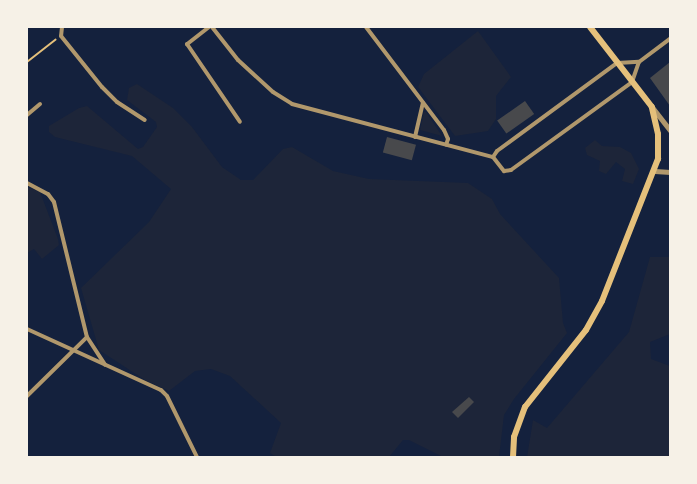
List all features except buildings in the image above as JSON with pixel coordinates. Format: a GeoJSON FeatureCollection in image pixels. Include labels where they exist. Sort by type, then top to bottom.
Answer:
{"type":"FeatureCollection","features":[{"type":"Feature","properties":{"kind":"main road"},"geometry":{"type":"LineString","coordinates":[[513,457],[514,437],[525,407],[594,316],[655,171],[660,146],[652,107],[590,27]]}},
{"type":"Feature","properties":{"kind":"street"},"geometry":{"type":"LineString","coordinates":[[62,27],[61,36],[110,96],[145,120]]}},
{"type":"Feature","properties":{"kind":"street"},"geometry":{"type":"LineString","coordinates":[[240,122],[187,44],[210,27],[238,60],[273,92],[292,104],[494,157],[504,171],[511,170],[632,82],[639,62]]}},
{"type":"Feature","properties":{"kind":"street"},"geometry":{"type":"LineString","coordinates":[[366,27],[444,130],[448,139],[446,145]]}},
{"type":"Feature","properties":{"kind":"street"},"geometry":{"type":"LineString","coordinates":[[494,157],[504,146],[617,63],[639,62],[670,39]]}},
{"type":"Feature","properties":{"kind":"street"},"geometry":{"type":"LineString","coordinates":[[415,137],[423,102]]}},
{"type":"Feature","properties":{"kind":"street"},"geometry":{"type":"LineString","coordinates":[[27,115],[40,104]]}},
{"type":"Feature","properties":{"kind":"street"},"geometry":{"type":"LineString","coordinates":[[652,107],[670,130]]}},
{"type":"Feature","properties":{"kind":"street"},"geometry":{"type":"LineString","coordinates":[[655,171],[670,172]]}},
{"type":"Feature","properties":{"kind":"street"},"geometry":{"type":"LineString","coordinates":[[27,183],[48,194],[56,208],[87,337],[105,366]]}},
{"type":"Feature","properties":{"kind":"street"},"geometry":{"type":"LineString","coordinates":[[27,329],[164,393],[197,457]]}},
{"type":"Feature","properties":{"kind":"street"},"geometry":{"type":"LineString","coordinates":[[27,396],[87,337]]}},
{"type":"Feature","properties":{"kind":"path"},"geometry":{"type":"LineString","coordinates":[[27,62],[61,36]]}},
{"type":"Feature","properties":{"kind":"shaded area"},"geometry":{"type":"Polygon","coordinates":[[[478,31],[511,77],[496,96],[496,119],[488,131],[455,136],[418,87],[424,74],[478,31]]]}},
{"type":"Feature","properties":{"kind":"shaded area"},"geometry":{"type":"Polygon","coordinates":[[[137,84],[173,108],[192,127],[222,167],[241,180],[253,180],[283,149],[292,147],[333,171],[369,179],[468,183],[492,199],[500,214],[559,278],[563,323],[567,333],[514,399],[504,415],[499,457],[443,457],[409,440],[403,440],[389,457],[276,457],[270,453],[281,423],[230,376],[211,369],[195,371],[169,391],[145,380],[99,350],[81,288],[149,222],[171,189],[132,156],[55,137],[49,132],[49,126],[79,108],[87,106],[138,149],[143,147],[157,127],[156,122],[127,100],[129,88],[137,84]]]}},
{"type":"Feature","properties":{"kind":"shaded area"},"geometry":{"type":"Polygon","coordinates":[[[424,112],[426,112],[442,136],[420,130],[424,112]]]}},
{"type":"Feature","properties":{"kind":"shaded area"},"geometry":{"type":"Polygon","coordinates":[[[595,140],[602,146],[620,147],[631,153],[639,169],[633,184],[622,181],[625,169],[616,162],[606,174],[599,171],[600,161],[587,155],[585,148],[595,140]]]}},
{"type":"Feature","properties":{"kind":"shaded area"},"geometry":{"type":"Polygon","coordinates":[[[27,187],[40,192],[58,239],[59,245],[42,259],[34,249],[27,253],[27,187]]]}},
{"type":"Feature","properties":{"kind":"shaded area"},"geometry":{"type":"Polygon","coordinates":[[[650,257],[670,257],[670,334],[650,342],[651,359],[670,366],[670,457],[527,457],[533,420],[547,428],[629,332],[650,257]]]}}]}
